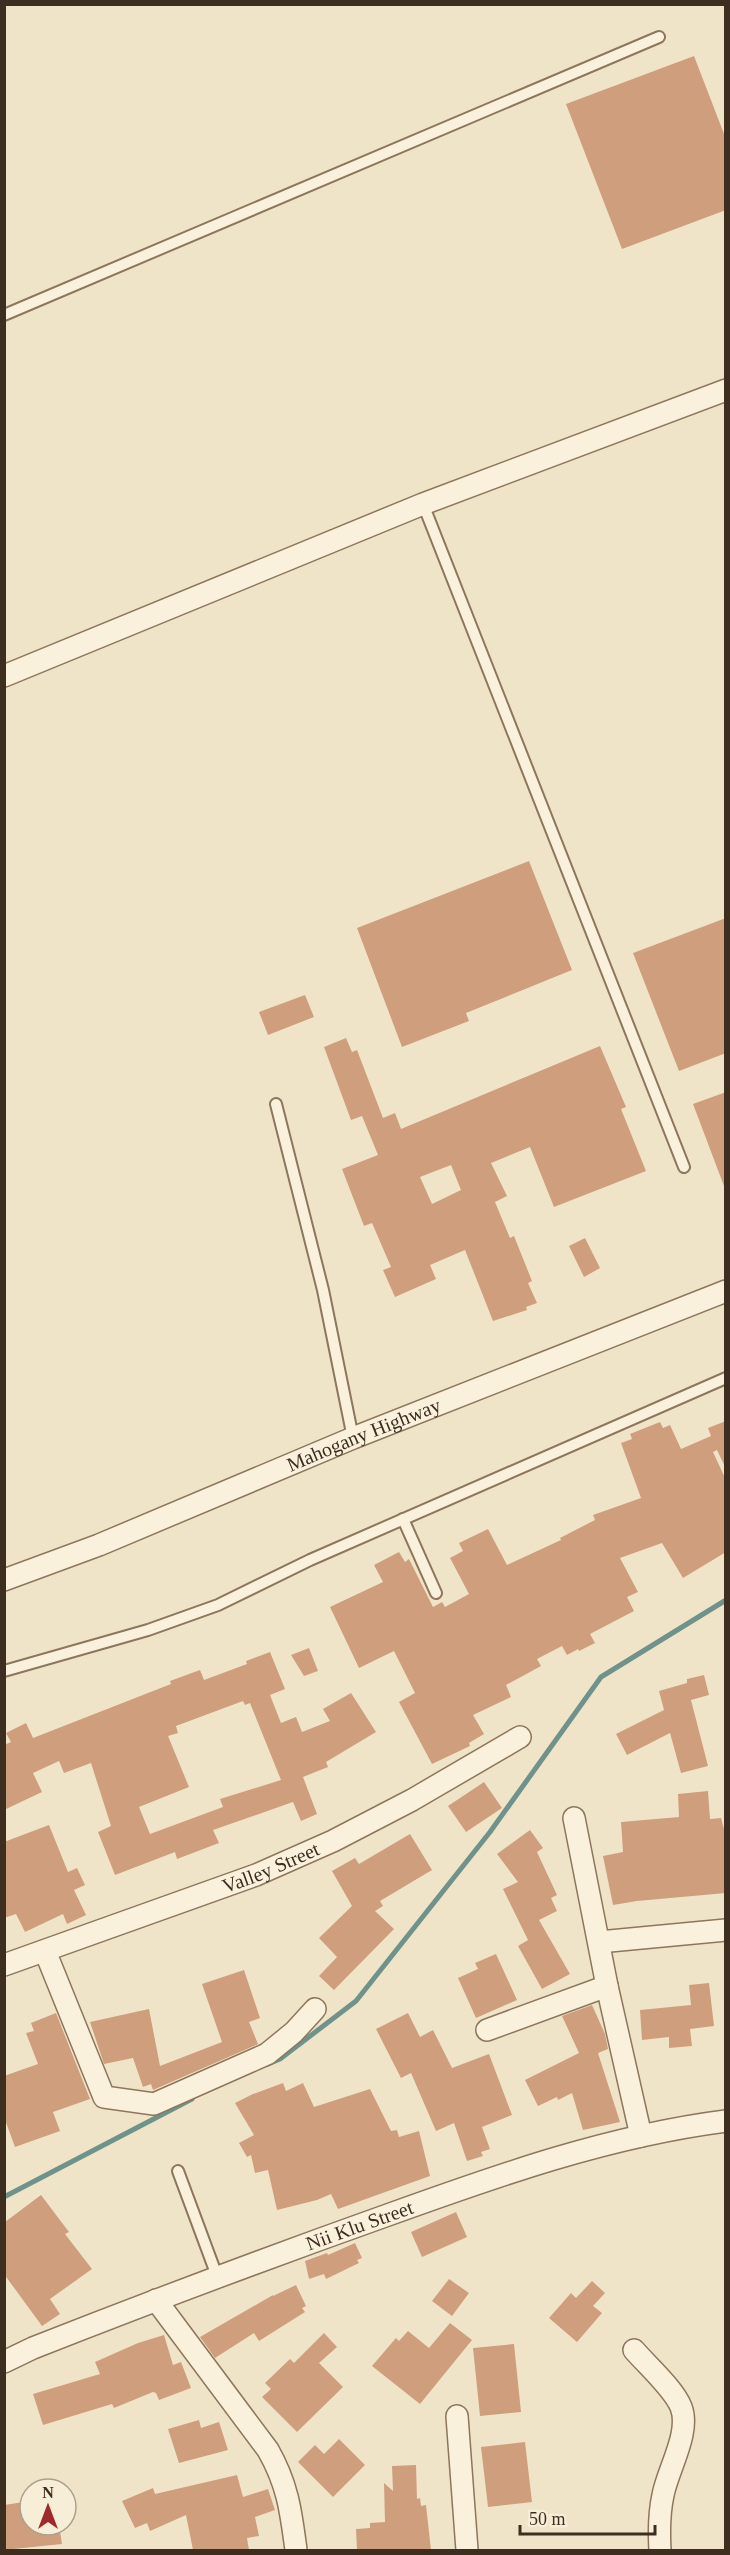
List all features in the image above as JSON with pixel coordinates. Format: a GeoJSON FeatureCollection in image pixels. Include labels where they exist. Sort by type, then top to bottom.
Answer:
{"type":"FeatureCollection","features":[{"type":"Feature","properties":{"kind":"street"},"geometry":{"type":"LineString","coordinates":[[4,676],[423,504],[726,390]]}},
{"type":"Feature","properties":{"kind":"street","name":"Mahogany Highway"},"geometry":{"type":"LineString","coordinates":[[4,1580],[99,1545],[353,1438],[726,1291]]}},
{"type":"Feature","properties":{"kind":"street","name":"Valley Street"},"geometry":{"type":"LineString","coordinates":[[4,1965],[256,1875],[333,1841],[412,1800],[520,1737]]}},
{"type":"Feature","properties":{"kind":"street"},"geometry":{"type":"LineString","coordinates":[[574,1818],[607,1986],[641,2136]]}},
{"type":"Feature","properties":{"kind":"street"},"geometry":{"type":"LineString","coordinates":[[598,1942],[726,1930]]}},
{"type":"Feature","properties":{"kind":"street"},"geometry":{"type":"LineString","coordinates":[[45,1952],[104,2097],[117,2100],[154,2103],[267,2054],[294,2032],[315,2009]]}},
{"type":"Feature","properties":{"kind":"street"},"geometry":{"type":"LineString","coordinates":[[487,2030],[607,1986]]}},
{"type":"Feature","properties":{"kind":"street","name":"Nii Klu Street"},"geometry":{"type":"LineString","coordinates":[[4,2362],[33,2348],[217,2276],[503,2174],[556,2157],[641,2136],[684,2126],[726,2121]]}},
{"type":"Feature","properties":{"kind":"street"},"geometry":{"type":"LineString","coordinates":[[156,2300],[268,2450],[281,2473],[289,2499],[296,2550]]}},
{"type":"Feature","properties":{"kind":"street"},"geometry":{"type":"LineString","coordinates":[[634,2350],[675,2396],[681,2407],[684,2422],[683,2436],[666,2478],[662,2498],[660,2550]]}},
{"type":"Feature","properties":{"kind":"street"},"geometry":{"type":"LineString","coordinates":[[457,2416],[467,2550]]}},
{"type":"Feature","properties":{"kind":"lane"},"geometry":{"type":"LineString","coordinates":[[4,315],[659,37]]}},
{"type":"Feature","properties":{"kind":"lane"},"geometry":{"type":"LineString","coordinates":[[423,504],[684,1167]]}},
{"type":"Feature","properties":{"kind":"lane"},"geometry":{"type":"LineString","coordinates":[[276,1104],[322,1290],[353,1438]]}},
{"type":"Feature","properties":{"kind":"lane"},"geometry":{"type":"LineString","coordinates":[[4,1671],[148,1630],[218,1605],[310,1560],[726,1378]]}},
{"type":"Feature","properties":{"kind":"lane"},"geometry":{"type":"LineString","coordinates":[[403,1519],[436,1593]]}},
{"type":"Feature","properties":{"kind":"lane"},"geometry":{"type":"LineString","coordinates":[[178,2171],[217,2276]]}},
{"type":"Feature","properties":{"kind":"building"},"geometry":{"type":"Polygon","coordinates":[[[694,56],[726,139],[726,210],[622,249],[566,104],[694,56]]]}},
{"type":"Feature","properties":{"kind":"building"},"geometry":{"type":"Polygon","coordinates":[[[529,861],[572,970],[466,1013],[469,1021],[402,1047],[357,928],[529,861]]]}},
{"type":"Feature","properties":{"kind":"building"},"geometry":{"type":"Polygon","coordinates":[[[726,918],[726,1053],[679,1071],[633,953],[726,918]]]}},
{"type":"Feature","properties":{"kind":"building"},"geometry":{"type":"Polygon","coordinates":[[[305,995],[314,1017],[268,1035],[259,1012],[305,995]]]}},
{"type":"Feature","properties":{"kind":"building"},"geometry":{"type":"Polygon","coordinates":[[[346,1038],[352,1052],[357,1050],[383,1118],[395,1113],[401,1129],[600,1046],[626,1107],[621,1109],[646,1171],[554,1207],[530,1147],[491,1163],[507,1196],[495,1202],[510,1238],[514,1236],[532,1281],[528,1283],[537,1303],[526,1307],[527,1310],[493,1321],[465,1250],[430,1265],[436,1279],[395,1297],[383,1270],[391,1267],[372,1223],[364,1226],[342,1169],[378,1155],[362,1116],[351,1120],[324,1047],[346,1038]],[[451,1165],[420,1177],[432,1204],[461,1190],[451,1165]]]}},
{"type":"Feature","properties":{"kind":"building"},"geometry":{"type":"Polygon","coordinates":[[[726,1092],[726,1186],[724,1186],[693,1104],[726,1092]]]}},
{"type":"Feature","properties":{"kind":"building"},"geometry":{"type":"Polygon","coordinates":[[[585,1238],[600,1268],[584,1277],[569,1246],[585,1238]]]}},
{"type":"Feature","properties":{"kind":"building"},"geometry":{"type":"Polygon","coordinates":[[[726,1421],[726,1469],[717,1450],[713,1452],[726,1480],[726,1552],[683,1578],[662,1543],[620,1558],[638,1592],[627,1597],[634,1611],[590,1634],[595,1643],[579,1651],[578,1649],[567,1655],[562,1646],[537,1659],[541,1666],[506,1685],[511,1697],[473,1715],[484,1734],[469,1743],[470,1746],[432,1764],[399,1702],[415,1693],[394,1651],[359,1668],[330,1607],[383,1582],[374,1565],[399,1552],[405,1562],[409,1559],[433,1607],[442,1602],[445,1607],[469,1594],[450,1558],[463,1551],[459,1543],[488,1529],[507,1565],[561,1540],[560,1538],[595,1520],[593,1515],[641,1498],[621,1443],[632,1439],[630,1434],[660,1422],[663,1428],[670,1425],[681,1449],[711,1436],[708,1428],[726,1421]]]}},
{"type":"Feature","properties":{"kind":"building"},"geometry":{"type":"Polygon","coordinates":[[[309,1648],[318,1671],[304,1676],[291,1655],[309,1648]]]}},
{"type":"Feature","properties":{"kind":"building"},"geometry":{"type":"Polygon","coordinates":[[[270,1652],[285,1689],[270,1695],[281,1723],[296,1717],[302,1732],[330,1721],[323,1709],[351,1693],[376,1732],[326,1762],[328,1767],[303,1777],[317,1814],[301,1821],[293,1802],[213,1830],[219,1843],[177,1859],[175,1852],[115,1875],[98,1832],[111,1826],[91,1763],[64,1773],[59,1761],[33,1773],[42,1792],[4,1810],[4,1745],[11,1742],[6,1733],[26,1723],[33,1738],[171,1684],[170,1681],[200,1670],[204,1680],[247,1664],[246,1661],[270,1652]],[[243,1701],[176,1726],[178,1733],[168,1736],[189,1787],[139,1807],[150,1834],[223,1807],[220,1799],[281,1780],[250,1703],[245,1705],[243,1701]]]}},
{"type":"Feature","properties":{"kind":"building"},"geometry":{"type":"Polygon","coordinates":[[[704,1675],[709,1695],[691,1700],[708,1766],[681,1773],[670,1733],[627,1755],[616,1734],[664,1710],[659,1691],[687,1683],[687,1679],[704,1675]]]}},
{"type":"Feature","properties":{"kind":"building"},"geometry":{"type":"Polygon","coordinates":[[[484,1782],[502,1808],[466,1832],[448,1806],[484,1782]]]}},
{"type":"Feature","properties":{"kind":"building"},"geometry":{"type":"Polygon","coordinates":[[[708,1791],[710,1819],[721,1818],[724,1829],[726,1893],[613,1905],[603,1856],[623,1852],[621,1822],[679,1817],[678,1794],[708,1791]]]}},
{"type":"Feature","properties":{"kind":"building"},"geometry":{"type":"Polygon","coordinates":[[[49,1825],[68,1872],[77,1868],[85,1885],[74,1890],[86,1915],[67,1924],[63,1914],[25,1932],[16,1914],[4,1918],[4,1842],[49,1825]]]}},
{"type":"Feature","properties":{"kind":"building"},"geometry":{"type":"Polygon","coordinates":[[[530,1830],[543,1848],[537,1852],[557,1895],[551,1898],[557,1911],[539,1920],[570,1974],[542,1989],[518,1946],[528,1940],[503,1889],[518,1882],[497,1854],[530,1830]]]}},
{"type":"Feature","properties":{"kind":"building"},"geometry":{"type":"Polygon","coordinates":[[[410,1834],[432,1870],[380,1901],[383,1906],[375,1911],[394,1929],[334,1990],[319,1976],[337,1957],[319,1938],[352,1906],[332,1871],[355,1858],[359,1864],[410,1834]]]}},
{"type":"Feature","properties":{"kind":"building"},"geometry":{"type":"Polygon","coordinates":[[[496,1954],[517,2000],[476,2018],[458,1978],[478,1969],[475,1963],[496,1954]]]}},
{"type":"Feature","properties":{"kind":"building"},"geometry":{"type":"Polygon","coordinates":[[[244,1970],[260,2018],[249,2022],[258,2044],[153,2090],[151,2084],[143,2087],[133,2058],[104,2064],[90,2022],[149,2009],[160,2066],[222,2042],[202,1984],[244,1970]]]}},
{"type":"Feature","properties":{"kind":"building"},"geometry":{"type":"Polygon","coordinates":[[[709,1983],[714,2026],[690,2029],[692,2046],[669,2048],[669,2037],[642,2040],[640,2010],[691,2005],[689,1985],[709,1983]]]}},
{"type":"Feature","properties":{"kind":"building"},"geometry":{"type":"Polygon","coordinates":[[[592,2005],[605,2034],[608,2049],[598,2053],[620,2122],[583,2130],[572,2093],[538,2106],[525,2080],[579,2053],[562,2016],[592,2005]]]}},
{"type":"Feature","properties":{"kind":"building"},"geometry":{"type":"Polygon","coordinates":[[[56,2013],[90,2099],[53,2112],[60,2131],[15,2147],[4,2117],[4,2076],[38,2064],[26,2033],[34,2031],[31,2023],[56,2013]]]}},
{"type":"Feature","properties":{"kind":"building"},"geometry":{"type":"Polygon","coordinates":[[[408,2013],[420,2037],[433,2030],[452,2068],[489,2054],[512,2115],[482,2127],[490,2149],[481,2152],[483,2156],[467,2161],[454,2123],[436,2131],[411,2073],[401,2078],[376,2029],[408,2013]]]}},
{"type":"Feature","properties":{"kind":"building"},"geometry":{"type":"Polygon","coordinates":[[[283,2083],[286,2091],[303,2083],[314,2107],[370,2089],[391,2131],[397,2130],[399,2137],[419,2131],[430,2176],[338,2209],[331,2194],[277,2210],[268,2170],[255,2173],[251,2155],[247,2157],[239,2143],[254,2135],[235,2103],[283,2083]]]}},
{"type":"Feature","properties":{"kind":"building"},"geometry":{"type":"Polygon","coordinates":[[[41,2195],[69,2232],[65,2234],[92,2269],[50,2299],[60,2314],[42,2326],[4,2274],[5,2222],[41,2195]]]}},
{"type":"Feature","properties":{"kind":"building"},"geometry":{"type":"Polygon","coordinates":[[[456,2212],[467,2237],[422,2257],[411,2232],[456,2212]]]}},
{"type":"Feature","properties":{"kind":"building"},"geometry":{"type":"Polygon","coordinates":[[[355,2243],[362,2258],[357,2260],[359,2263],[326,2279],[324,2274],[309,2279],[305,2261],[327,2253],[328,2255],[355,2243]]]}},
{"type":"Feature","properties":{"kind":"building"},"geometry":{"type":"Polygon","coordinates":[[[449,2279],[469,2293],[452,2316],[432,2301],[449,2279]]]}},
{"type":"Feature","properties":{"kind":"building"},"geometry":{"type":"Polygon","coordinates":[[[592,2281],[605,2293],[593,2306],[602,2313],[577,2342],[549,2318],[571,2293],[576,2298],[592,2281]]]}},
{"type":"Feature","properties":{"kind":"building"},"geometry":{"type":"Polygon","coordinates":[[[296,2285],[306,2306],[302,2308],[305,2312],[259,2341],[254,2333],[215,2358],[200,2337],[273,2295],[296,2285]]]}},
{"type":"Feature","properties":{"kind":"building"},"geometry":{"type":"Polygon","coordinates":[[[450,2323],[472,2340],[420,2404],[372,2366],[396,2338],[399,2341],[408,2331],[429,2348],[450,2323]]]}},
{"type":"Feature","properties":{"kind":"building"},"geometry":{"type":"Polygon","coordinates":[[[324,2333],[337,2347],[319,2363],[343,2387],[297,2432],[262,2397],[271,2389],[265,2383],[290,2359],[294,2363],[324,2333]]]}},
{"type":"Feature","properties":{"kind":"building"},"geometry":{"type":"Polygon","coordinates":[[[164,2335],[173,2365],[181,2362],[191,2388],[159,2400],[153,2392],[114,2408],[112,2404],[43,2425],[33,2394],[100,2374],[95,2362],[138,2343],[164,2335]]]}},
{"type":"Feature","properties":{"kind":"building"},"geometry":{"type":"Polygon","coordinates":[[[514,2344],[521,2412],[480,2416],[473,2348],[514,2344]]]}},
{"type":"Feature","properties":{"kind":"building"},"geometry":{"type":"Polygon","coordinates":[[[199,2420],[201,2428],[219,2422],[228,2450],[179,2463],[168,2429],[199,2420]]]}},
{"type":"Feature","properties":{"kind":"building"},"geometry":{"type":"Polygon","coordinates":[[[339,2439],[365,2465],[333,2497],[298,2462],[315,2445],[324,2454],[339,2439]]]}},
{"type":"Feature","properties":{"kind":"building"},"geometry":{"type":"Polygon","coordinates":[[[525,2442],[532,2502],[488,2507],[481,2447],[525,2442]]]}},
{"type":"Feature","properties":{"kind":"building"},"geometry":{"type":"Polygon","coordinates":[[[416,2465],[417,2499],[420,2498],[421,2506],[426,2505],[431,2550],[357,2550],[356,2529],[370,2528],[370,2523],[385,2522],[384,2483],[393,2491],[392,2466],[416,2465]]]}},
{"type":"Feature","properties":{"kind":"building"},"geometry":{"type":"Polygon","coordinates":[[[237,2475],[243,2497],[268,2489],[275,2510],[255,2517],[259,2536],[247,2538],[249,2550],[193,2550],[186,2515],[150,2531],[147,2523],[135,2528],[122,2501],[153,2488],[155,2494],[237,2475]]]}},
{"type":"Feature","properties":{"kind":"building"},"geometry":{"type":"Polygon","coordinates":[[[18,2503],[18,2537],[61,2537],[62,2544],[4,2550],[4,2505],[18,2503]]]}},
{"type":"Feature","properties":{"kind":"waterway"},"geometry":{"type":"LineString","coordinates":[[268,2064],[280,2059],[356,2001],[490,1832],[601,1677],[726,1600]]}},
{"type":"Feature","properties":{"kind":"waterway"},"geometry":{"type":"LineString","coordinates":[[4,2197],[192,2099]]}}]}
